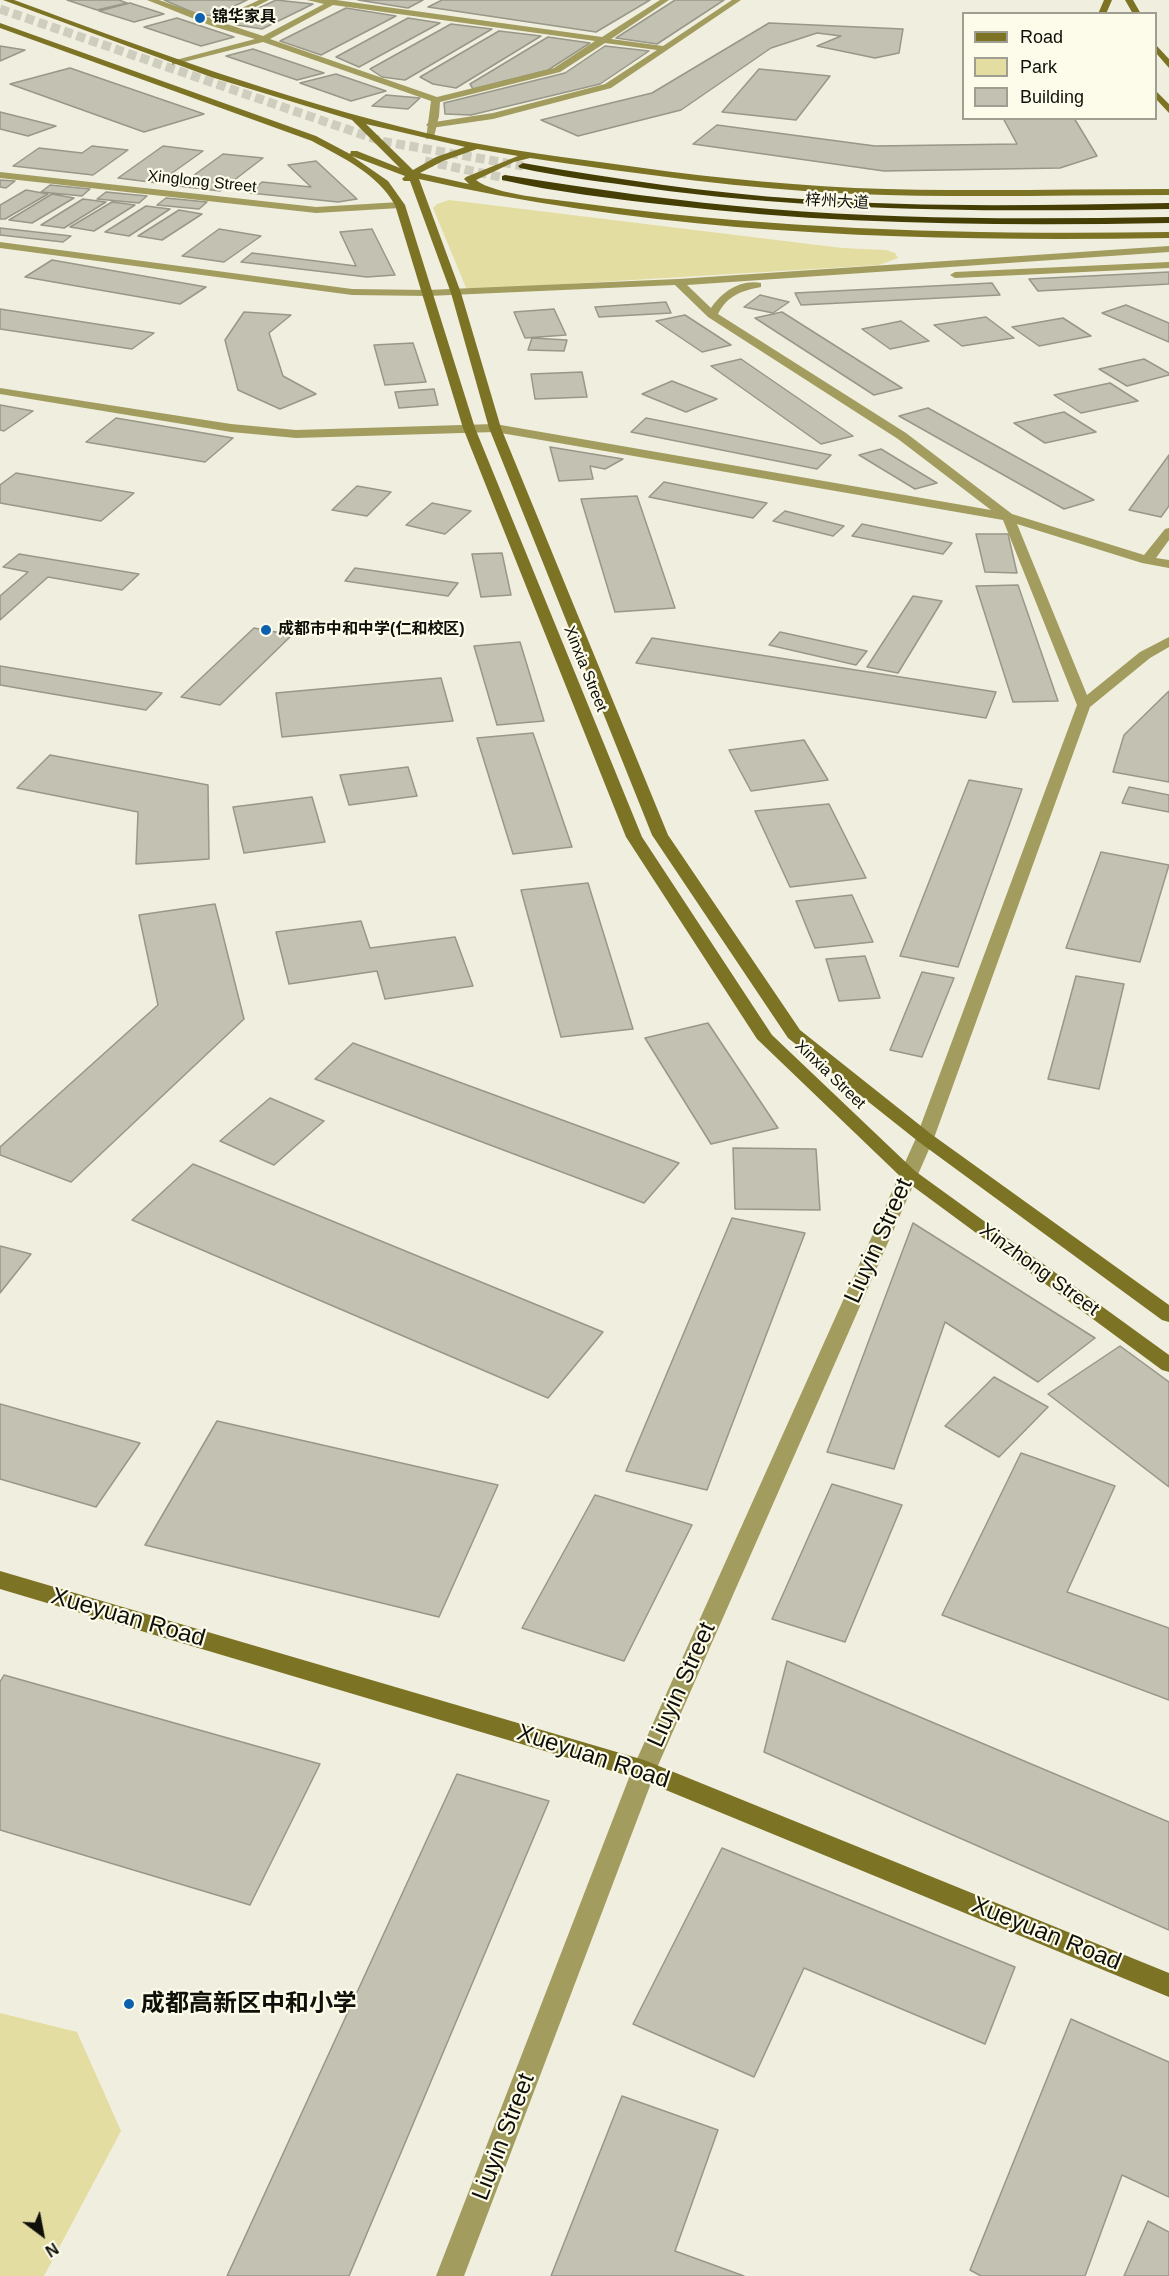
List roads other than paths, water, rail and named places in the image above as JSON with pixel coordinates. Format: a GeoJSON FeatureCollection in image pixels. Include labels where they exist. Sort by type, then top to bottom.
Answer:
{"type":"FeatureCollection","features":[{"type":"Feature","properties":{"kind":"highway","name":"梓州大道"},"geometry":{"type":"LineString","coordinates":[[523,166],[697,192],[803,202],[987,208],[1169,206]]}},
{"type":"Feature","properties":{"kind":"highway","name":"梓州大道"},"geometry":{"type":"LineString","coordinates":[[505,178],[639,199],[808,215],[976,222],[1169,220]]}},
{"type":"Feature","properties":{"kind":"main road"},"geometry":{"type":"LineString","coordinates":[[7,0],[175,63],[356,119],[429,136],[537,156],[704,179],[794,187],[888,192],[1169,192]]}},
{"type":"Feature","properties":{"kind":"main road"},"geometry":{"type":"LineString","coordinates":[[0,25],[412,174],[583,206],[685,220],[836,232],[956,236],[1169,235]]}},
{"type":"Feature","properties":{"kind":"main road"},"geometry":{"type":"LineString","coordinates":[[1157,50],[1169,65]]}},
{"type":"Feature","properties":{"kind":"main road"},"geometry":{"type":"LineString","coordinates":[[1157,67],[1162,73]]}},
{"type":"Feature","properties":{"kind":"main road"},"geometry":{"type":"LineString","coordinates":[[1157,96],[1169,110]]}},
{"type":"Feature","properties":{"kind":"main road"},"geometry":{"type":"LineString","coordinates":[[356,119],[412,174]]}},
{"type":"Feature","properties":{"kind":"main road"},"geometry":{"type":"LineString","coordinates":[[313,138],[366,169],[397,198],[412,174],[440,158],[478,145]]}},
{"type":"Feature","properties":{"kind":"main road"},"geometry":{"type":"LineString","coordinates":[[479,187],[469,179],[511,160],[537,156]]}},
{"type":"Feature","properties":{"kind":"main road","name":"Xinxia Street"},"geometry":{"type":"LineString","coordinates":[[412,174],[456,293],[495,428],[660,835],[794,1034],[925,1138]]}},
{"type":"Feature","properties":{"kind":"main road","name":"Xinxia Street"},"geometry":{"type":"LineString","coordinates":[[397,198],[469,428],[634,837],[766,1039],[909,1175]]}},
{"type":"Feature","properties":{"kind":"main road","name":"Xinzhong Street"},"geometry":{"type":"LineString","coordinates":[[925,1138],[1169,1315]]}},
{"type":"Feature","properties":{"kind":"main road","name":"Xinzhong Street"},"geometry":{"type":"LineString","coordinates":[[909,1175],[1169,1365]]}},
{"type":"Feature","properties":{"kind":"main road","name":"Xueyuan Road"},"geometry":{"type":"LineString","coordinates":[[0,1580],[644,1770],[1169,1985]]}},
{"type":"Feature","properties":{"kind":"street"},"geometry":{"type":"LineString","coordinates":[[151,0],[436,100],[557,70],[665,0]]}},
{"type":"Feature","properties":{"kind":"street"},"geometry":{"type":"LineString","coordinates":[[215,24],[265,0]]}},
{"type":"Feature","properties":{"kind":"street"},"geometry":{"type":"LineString","coordinates":[[311,0],[662,48]]}},
{"type":"Feature","properties":{"kind":"street"},"geometry":{"type":"LineString","coordinates":[[432,121],[493,116],[608,86],[737,0]]}},
{"type":"Feature","properties":{"kind":"street"},"geometry":{"type":"LineString","coordinates":[[175,63],[262,40],[335,2]]}},
{"type":"Feature","properties":{"kind":"street"},"geometry":{"type":"LineString","coordinates":[[429,136],[436,100]]}},
{"type":"Feature","properties":{"kind":"street","name":"Xinglong Street"},"geometry":{"type":"LineString","coordinates":[[0,175],[316,210],[397,198]]}},
{"type":"Feature","properties":{"kind":"street"},"geometry":{"type":"LineString","coordinates":[[0,245],[352,292],[428,293],[678,282],[1169,249]]}},
{"type":"Feature","properties":{"kind":"street"},"geometry":{"type":"LineString","coordinates":[[948,276],[1169,265]]}},
{"type":"Feature","properties":{"kind":"street"},"geometry":{"type":"LineString","coordinates":[[712,315],[718,302],[728,292],[749,286],[924,277]]}},
{"type":"Feature","properties":{"kind":"street"},"geometry":{"type":"LineString","coordinates":[[678,282],[712,315],[902,436],[1008,517],[1084,705],[1145,655],[1169,641]]}},
{"type":"Feature","properties":{"kind":"street"},"geometry":{"type":"LineString","coordinates":[[0,391],[231,428],[296,434],[495,428],[1008,517],[1147,560],[1169,564]]}},
{"type":"Feature","properties":{"kind":"street"},"geometry":{"type":"LineString","coordinates":[[1147,560],[1169,532]]}},
{"type":"Feature","properties":{"kind":"street","name":"Liuyin Street"},"geometry":{"type":"LineString","coordinates":[[450,2276],[644,1770],[925,1138],[1084,705]]}},
{"type":"Feature","properties":{"kind":"tunnel"},"geometry":{"type":"LineString","coordinates":[[0,9],[381,141],[523,166]]}},
{"type":"Feature","properties":{"kind":"tunnel"},"geometry":{"type":"LineString","coordinates":[[425,161],[505,178]]}},
{"type":"Feature","properties":{"kind":"place","name":"锦华家具"},"geometry":{"type":"Point","coordinates":[200,18]}},
{"type":"Feature","properties":{"kind":"place","name":"成都市中和中学(仁和校区)"},"geometry":{"type":"Point","coordinates":[266,630]}},
{"type":"Feature","properties":{"kind":"place","name":"成都高新区中和小学"},"geometry":{"type":"Point","coordinates":[129,2004]}}]}
